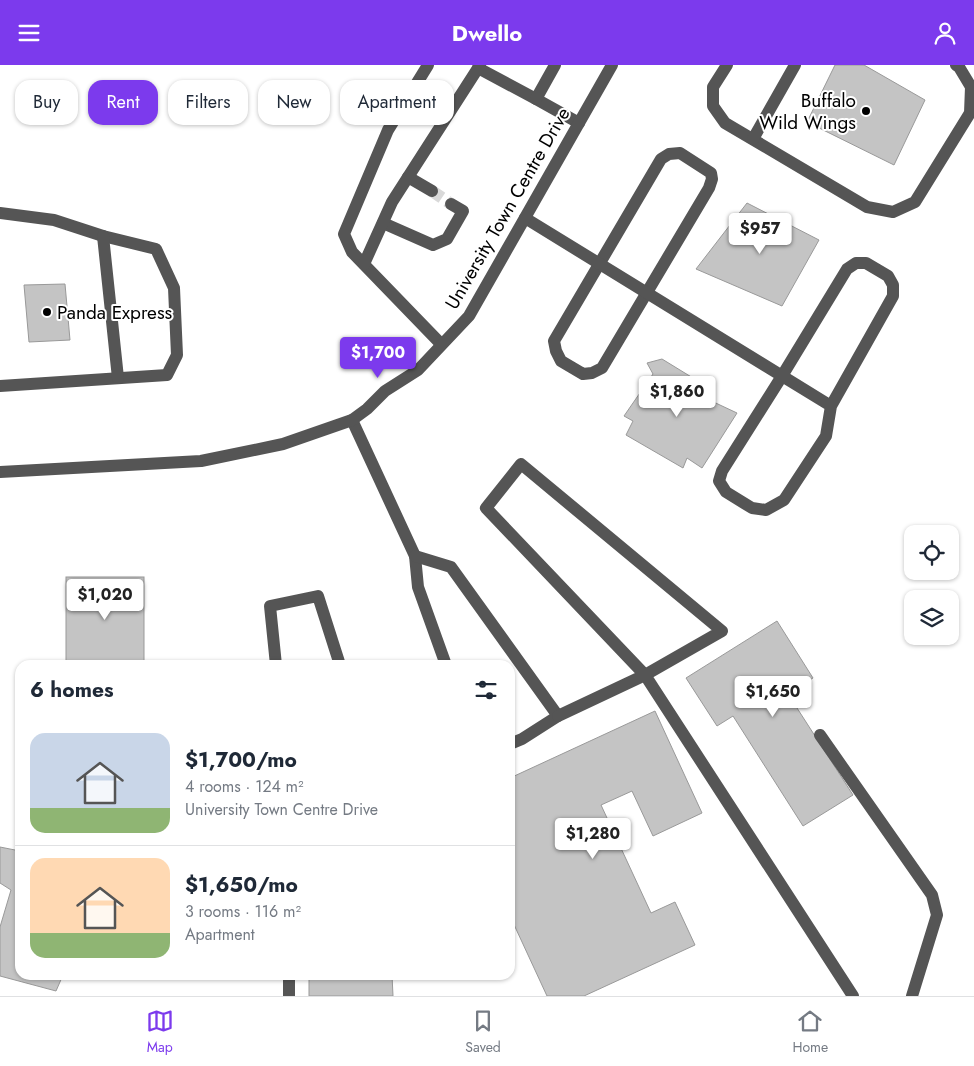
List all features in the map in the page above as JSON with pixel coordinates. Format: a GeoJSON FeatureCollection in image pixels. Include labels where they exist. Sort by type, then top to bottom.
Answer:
{"type":"FeatureCollection","features":[{"type":"Feature","properties":{"kind":"street"},"geometry":{"type":"LineString","coordinates":[[428,65],[388,130],[344,234],[352,252],[442,344]]}},
{"type":"Feature","properties":{"kind":"street"},"geometry":{"type":"LineString","coordinates":[[536,99],[555,65]]}},
{"type":"Feature","properties":{"kind":"street","name":"University Town Centre Drive"},"geometry":{"type":"LineString","coordinates":[[0,472],[201,461],[283,444],[352,420],[367,409],[385,391],[418,369],[469,316],[612,65]]}},
{"type":"Feature","properties":{"kind":"street"},"geometry":{"type":"LineString","coordinates":[[727,65],[713,87],[713,106],[725,123],[867,207],[893,212],[915,203],[970,113],[971,87],[956,65]]}},
{"type":"Feature","properties":{"kind":"street"},"geometry":{"type":"LineString","coordinates":[[753,139],[795,65]]}},
{"type":"Feature","properties":{"kind":"street"},"geometry":{"type":"LineString","coordinates":[[364,264],[392,202],[479,67],[579,123]]}},
{"type":"Feature","properties":{"kind":"street"},"geometry":{"type":"LineString","coordinates":[[680,153],[711,173],[712,179],[709,188],[602,368],[592,373],[583,374],[561,361],[554,341],[600,264],[661,159],[669,154],[680,153]]}},
{"type":"Feature","properties":{"kind":"street"},"geometry":{"type":"LineString","coordinates":[[408,177],[432,191]]}},
{"type":"Feature","properties":{"kind":"street"},"geometry":{"type":"LineString","coordinates":[[382,223],[433,245],[447,239],[463,211],[451,203]]}},
{"type":"Feature","properties":{"kind":"street"},"geometry":{"type":"LineString","coordinates":[[0,213],[54,220],[156,249],[174,289],[177,355],[167,375],[0,386]]}},
{"type":"Feature","properties":{"kind":"street"},"geometry":{"type":"LineString","coordinates":[[525,218],[831,406]]}},
{"type":"Feature","properties":{"kind":"street"},"geometry":{"type":"LineString","coordinates":[[104,235],[118,378]]}},
{"type":"Feature","properties":{"kind":"street"},"geometry":{"type":"LineString","coordinates":[[856,263],[866,263],[888,276],[893,285],[893,297],[831,406],[826,436],[784,500],[766,510],[752,508],[726,492],[719,481],[722,471],[847,269],[856,263]]}},
{"type":"Feature","properties":{"kind":"street"},"geometry":{"type":"LineString","coordinates":[[352,420],[415,556],[418,587],[444,660]]}},
{"type":"Feature","properties":{"kind":"street"},"geometry":{"type":"LineString","coordinates":[[515,742],[558,716],[645,675],[722,631],[521,464],[486,508],[645,675],[853,996]]}},
{"type":"Feature","properties":{"kind":"street"},"geometry":{"type":"LineString","coordinates":[[415,556],[451,567],[558,716]]}},
{"type":"Feature","properties":{"kind":"street"},"geometry":{"type":"LineString","coordinates":[[276,660],[270,605],[318,597],[338,660]]}},
{"type":"Feature","properties":{"kind":"street"},"geometry":{"type":"LineString","coordinates":[[820,735],[932,895],[937,915],[912,996]]}},
{"type":"Feature","properties":{"kind":"street"},"geometry":{"type":"LineString","coordinates":[[289,980],[289,996]]}},
{"type":"Feature","properties":{"kind":"building","name":"Buffalo Wild Wings"},"geometry":{"type":"Polygon","coordinates":[[[835,65],[864,65],[925,100],[894,165],[807,122],[835,65]]]}},
{"type":"Feature","properties":{"kind":"building"},"geometry":{"type":"Polygon","coordinates":[[[747,203],[819,240],[782,306],[696,269],[747,203]]]}},
{"type":"Feature","properties":{"kind":"building","name":"Panda Express"},"geometry":{"type":"Polygon","coordinates":[[[65,284],[70,340],[29,342],[24,285],[65,284]]]}},
{"type":"Feature","properties":{"kind":"building"},"geometry":{"type":"Polygon","coordinates":[[[662,359],[693,378],[688,390],[737,413],[702,468],[687,458],[683,468],[626,435],[633,421],[624,416],[653,374],[647,363],[662,359]]]}},
{"type":"Feature","properties":{"kind":"building"},"geometry":{"type":"Polygon","coordinates":[[[66,577],[144,577],[144,660],[66,660],[66,577]]]}},
{"type":"Feature","properties":{"kind":"building"},"geometry":{"type":"Polygon","coordinates":[[[777,621],[813,678],[788,694],[853,795],[803,826],[733,716],[717,726],[686,678],[777,621]]]}},
{"type":"Feature","properties":{"kind":"building"},"geometry":{"type":"Polygon","coordinates":[[[655,711],[702,813],[653,836],[632,791],[601,805],[651,913],[675,902],[695,945],[584,996],[547,996],[515,927],[515,776],[655,711]]]}},
{"type":"Feature","properties":{"kind":"building"},"geometry":{"type":"Polygon","coordinates":[[[0,847],[15,850],[15,980],[61,980],[56,991],[0,976],[0,927],[11,890],[0,883],[0,847]]]}},
{"type":"Feature","properties":{"kind":"building"},"geometry":{"type":"Polygon","coordinates":[[[309,980],[392,980],[393,996],[309,996],[309,980]]]}},
{"type":"Feature","properties":{"kind":"tunnel"},"geometry":{"type":"LineString","coordinates":[[432,191],[451,204]]}},
{"type":"Feature","properties":{"kind":"place","name":"Buffalo Wild Wings"},"geometry":{"type":"Point","coordinates":[866,111]}},
{"type":"Feature","properties":{"kind":"place","name":"Panda Express"},"geometry":{"type":"Point","coordinates":[47,312]}}]}
